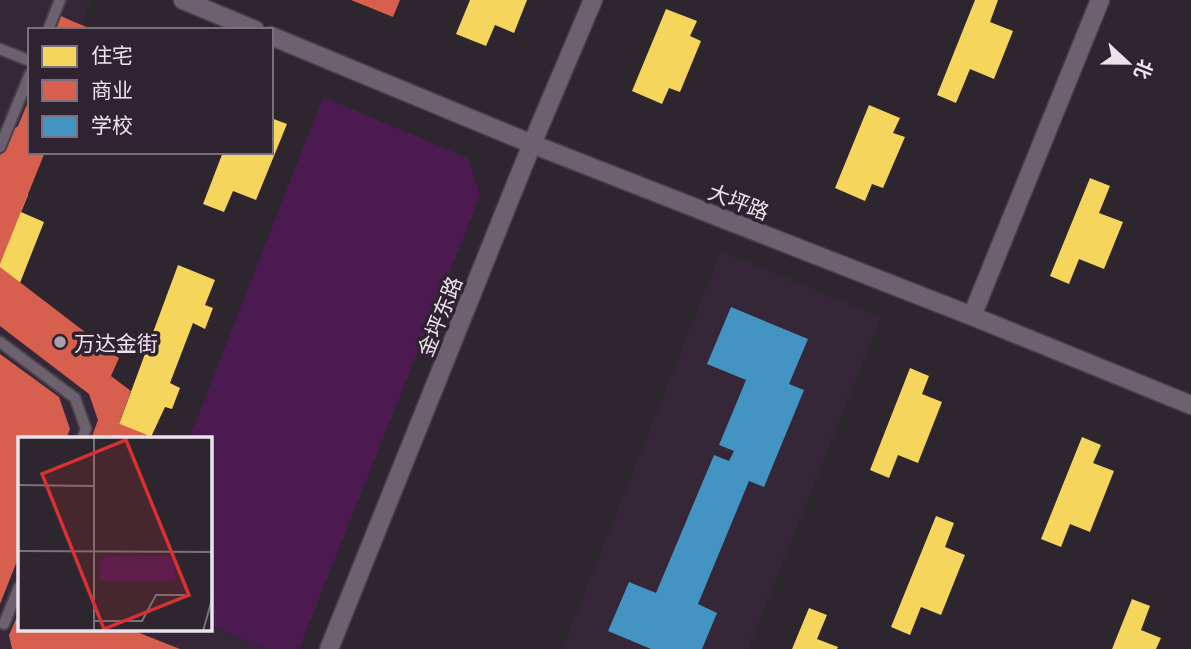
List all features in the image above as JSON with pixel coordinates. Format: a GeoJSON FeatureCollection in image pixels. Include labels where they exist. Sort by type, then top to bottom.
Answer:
{"type":"FeatureCollection","features":[{"type":"Feature","properties":{"kind":"street"},"geometry":{"type":"LineString","coordinates":[[49,28],[60,0]]}},
{"type":"Feature","properties":{"kind":"street"},"geometry":{"type":"LineString","coordinates":[[183,0],[250,28]]}},
{"type":"Feature","properties":{"kind":"street","name":"金坪东路"},"geometry":{"type":"LineString","coordinates":[[328,649],[593,0]]}},
{"type":"Feature","properties":{"kind":"street"},"geometry":{"type":"LineString","coordinates":[[972,316],[1100,0]]}},
{"type":"Feature","properties":{"kind":"street","name":"大坪路"},"geometry":{"type":"LineString","coordinates":[[273,37],[532,144],[972,316],[1191,405]]}},
{"type":"Feature","properties":{"kind":"street"},"geometry":{"type":"LineString","coordinates":[[0,49],[28,60]]}},
{"type":"Feature","properties":{"kind":"street"},"geometry":{"type":"LineString","coordinates":[[0,146],[28,79]]}},
{"type":"Feature","properties":{"kind":"street"},"geometry":{"type":"LineString","coordinates":[[0,342],[75,398],[86,429],[83,437]]}},
{"type":"Feature","properties":{"kind":"street"},"geometry":{"type":"LineString","coordinates":[[4,624],[18,589]]}},
{"type":"Feature","properties":{"kind":"shaded area"},"geometry":{"type":"Polygon","coordinates":[[[0,0],[91,0],[80,28],[28,28],[29,154],[0,229],[0,0]]]}},
{"type":"Feature","properties":{"kind":"shaded area"},"geometry":{"type":"Polygon","coordinates":[[[323,97],[468,158],[480,196],[299,649],[269,649],[212,626],[212,437],[190,437],[323,97]]]}},
{"type":"Feature","properties":{"kind":"shaded area"},"geometry":{"type":"Polygon","coordinates":[[[721,251],[881,317],[748,649],[562,649],[721,251]]]}},
{"type":"Feature","properties":{"kind":"shaded area"},"geometry":{"type":"Polygon","coordinates":[[[0,297],[164,437],[18,437],[18,632],[212,632],[212,626],[269,649],[0,649],[0,297]]]}},
{"type":"Feature","properties":{"kind":"building: 住宅"},"geometry":{"type":"Polygon","coordinates":[[[470,0],[527,0],[514,33],[495,25],[486,46],[456,34],[470,0]]]}},
{"type":"Feature","properties":{"kind":"building: 住宅"},"geometry":{"type":"Polygon","coordinates":[[[975,0],[998,0],[990,22],[1013,31],[994,79],[970,69],[956,103],[937,95],[975,0]]]}},
{"type":"Feature","properties":{"kind":"building: 住宅"},"geometry":{"type":"Polygon","coordinates":[[[666,9],[697,21],[690,36],[701,41],[680,92],[669,88],[662,104],[632,91],[666,9]]]}},
{"type":"Feature","properties":{"kind":"building: 住宅"},"geometry":{"type":"Polygon","coordinates":[[[869,105],[900,118],[893,133],[905,137],[883,188],[872,184],[865,201],[835,188],[869,105]]]}},
{"type":"Feature","properties":{"kind":"building: 住宅"},"geometry":{"type":"Polygon","coordinates":[[[273,119],[287,124],[256,200],[233,191],[224,212],[203,204],[222,154],[273,154],[273,119]]]}},
{"type":"Feature","properties":{"kind":"building: 住宅"},"geometry":{"type":"Polygon","coordinates":[[[1090,178],[1110,186],[1099,213],[1123,222],[1104,269],[1079,259],[1069,284],[1050,276],[1090,178]]]}},
{"type":"Feature","properties":{"kind":"building: 住宅"},"geometry":{"type":"Polygon","coordinates":[[[6,186],[28,195],[21,212],[44,222],[14,298],[0,292],[0,201],[6,186]]]}},
{"type":"Feature","properties":{"kind":"building: 住宅"},"geometry":{"type":"Polygon","coordinates":[[[178,265],[215,280],[205,305],[213,308],[205,329],[193,323],[170,383],[180,388],[172,409],[165,407],[151,437],[119,424],[178,265]]]}},
{"type":"Feature","properties":{"kind":"building: 住宅"},"geometry":{"type":"Polygon","coordinates":[[[910,368],[929,376],[922,394],[942,402],[918,463],[898,455],[889,478],[870,470],[910,368]]]}},
{"type":"Feature","properties":{"kind":"building: 住宅"},"geometry":{"type":"Polygon","coordinates":[[[1082,437],[1101,445],[1093,463],[1114,471],[1090,532],[1070,524],[1061,547],[1041,539],[1082,437]]]}},
{"type":"Feature","properties":{"kind":"building: 住宅"},"geometry":{"type":"Polygon","coordinates":[[[936,516],[954,523],[945,547],[965,555],[941,615],[921,607],[910,635],[891,627],[936,516]]]}},
{"type":"Feature","properties":{"kind":"building: 住宅"},"geometry":{"type":"Polygon","coordinates":[[[1132,599],[1150,606],[1141,630],[1161,638],[1156,649],[1112,649],[1132,599]]]}},
{"type":"Feature","properties":{"kind":"building: 住宅"},"geometry":{"type":"Polygon","coordinates":[[[809,608],[827,615],[817,639],[838,647],[837,649],[792,649],[809,608]]]}},
{"type":"Feature","properties":{"kind":"building: 商业"},"geometry":{"type":"Polygon","coordinates":[[[351,0],[400,0],[393,17],[351,0]]]}},
{"type":"Feature","properties":{"kind":"building: 商业"},"geometry":{"type":"Polygon","coordinates":[[[61,16],[89,28],[57,28],[61,16]]]}},
{"type":"Feature","properties":{"kind":"building: 商业"},"geometry":{"type":"Polygon","coordinates":[[[28,102],[28,154],[44,154],[0,264],[0,156],[8,134],[18,126],[28,102]]]}},
{"type":"Feature","properties":{"kind":"building: 商业","name":"万达金街"},"geometry":{"type":"Polygon","coordinates":[[[0,267],[119,358],[111,376],[131,391],[119,424],[145,434],[144,437],[92,437],[98,420],[89,394],[0,326],[0,267]]]}},
{"type":"Feature","properties":{"kind":"building: 商业"},"geometry":{"type":"Polygon","coordinates":[[[0,354],[59,397],[70,429],[67,437],[18,437],[18,559],[0,604],[0,354]]]}},
{"type":"Feature","properties":{"kind":"building: 商业"},"geometry":{"type":"Polygon","coordinates":[[[18,614],[18,632],[137,632],[180,649],[12,649],[9,635],[18,614]]]}},
{"type":"Feature","properties":{"kind":"building: 学校"},"geometry":{"type":"Polygon","coordinates":[[[731,307],[808,339],[789,384],[804,390],[764,487],[749,481],[698,604],[717,613],[702,649],[651,649],[608,631],[629,582],[656,593],[714,455],[729,461],[734,451],[719,445],[746,380],[707,364],[731,307]]]}},
{"type":"Feature","properties":{"kind":"place","name":"万达金街"},"geometry":{"type":"Point","coordinates":[60,342]}}]}
